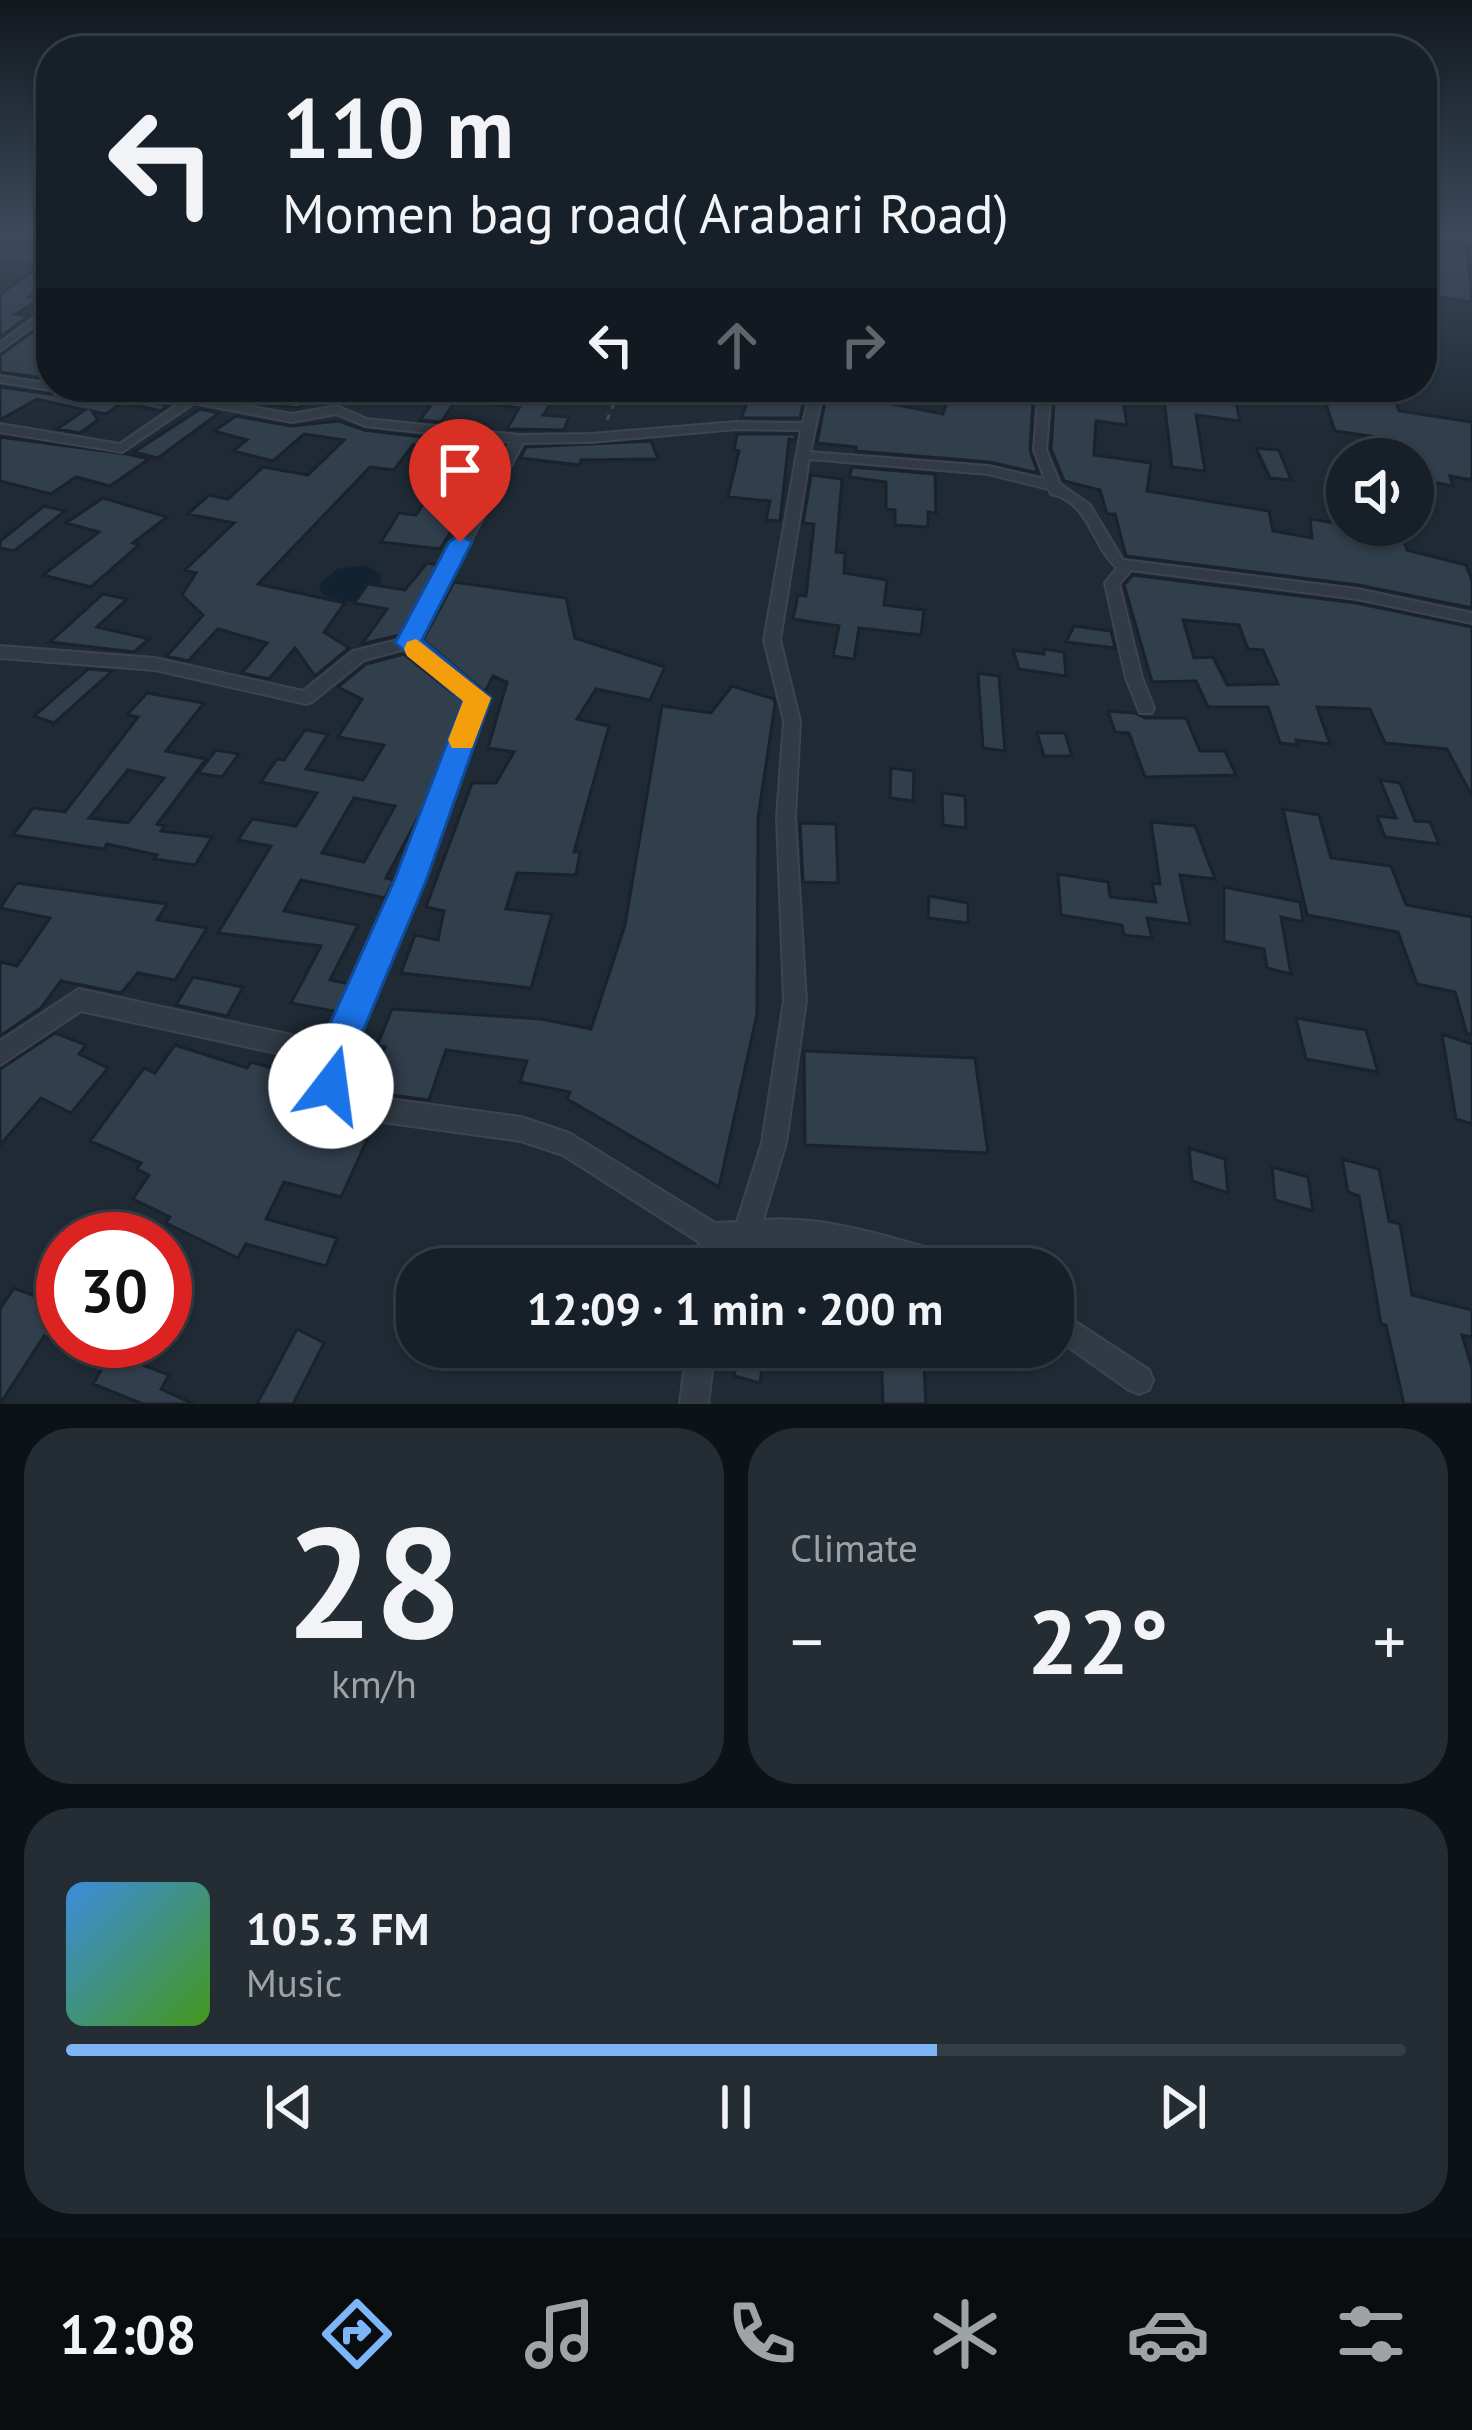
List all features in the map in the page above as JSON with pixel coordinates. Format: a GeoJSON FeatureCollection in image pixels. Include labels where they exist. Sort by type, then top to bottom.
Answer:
{"type":"FeatureCollection","features":[{"type":"Feature","properties":{"kind":"street"},"geometry":{"type":"LineString","coordinates":[[0,348],[36,320]]}},
{"type":"Feature","properties":{"kind":"street"},"geometry":{"type":"LineString","coordinates":[[0,379],[36,385]]}},
{"type":"Feature","properties":{"kind":"street"},"geometry":{"type":"LineString","coordinates":[[0,428],[122,448],[188,402]]}},
{"type":"Feature","properties":{"kind":"street"},"geometry":{"type":"LineString","coordinates":[[208,402],[292,418],[337,410],[365,422],[519,440],[680,434],[742,425],[808,427]]}},
{"type":"Feature","properties":{"kind":"street"},"geometry":{"type":"LineString","coordinates":[[746,1234],[774,1143],[795,1001],[786,817],[792,721],[772,640],[814,402]]}},
{"type":"Feature","properties":{"kind":"street"},"geometry":{"type":"LineString","coordinates":[[1044,402],[1040,450],[1056,490]]}},
{"type":"Feature","properties":{"kind":"street"},"geometry":{"type":"LineString","coordinates":[[0,652],[155,664],[306,698],[359,656],[408,643],[519,440]]}},
{"type":"Feature","properties":{"kind":"street"},"geometry":{"type":"LineString","coordinates":[[803,455],[1005,472],[1080,501],[1119,564],[1357,594],[1472,618]]}},
{"type":"Feature","properties":{"kind":"street"},"geometry":{"type":"LineString","coordinates":[[1127,566],[1112,583],[1134,678],[1146,708]]}},
{"type":"Feature","properties":{"kind":"street"},"geometry":{"type":"LineString","coordinates":[[408,643],[478,698],[410,881],[335,1055],[331,1086],[346,1105],[521,1129],[553,1140],[712,1236],[771,1230],[879,1248]]}},
{"type":"Feature","properties":{"kind":"street"},"geometry":{"type":"LineString","coordinates":[[0,1054],[79,1000],[335,1055]]}},
{"type":"Feature","properties":{"kind":"street"},"geometry":{"type":"LineString","coordinates":[[711,1248],[712,1236]]}},
{"type":"Feature","properties":{"kind":"street"},"geometry":{"type":"LineString","coordinates":[[1074,1335],[1139,1380]]}},
{"type":"Feature","properties":{"kind":"street"},"geometry":{"type":"LineString","coordinates":[[694,1404],[698,1368]]}},
{"type":"Feature","properties":{"kind":"path"},"geometry":{"type":"LineString","coordinates":[[605,436],[613,402]]}},
{"type":"Feature","properties":{"kind":"water"},"geometry":{"type":"Polygon","coordinates":[[[366,565],[381,575],[380,586],[373,592],[353,601],[322,594],[319,585],[337,569],[366,565]]]}},
{"type":"Feature","properties":{"kind":"building"},"geometry":{"type":"Polygon","coordinates":[[[0,299],[36,299],[16,314],[30,315],[0,337],[0,299]]]}},
{"type":"Feature","properties":{"kind":"building"},"geometry":{"type":"Polygon","coordinates":[[[36,330],[36,377],[0,372],[0,355],[36,330]]]}},
{"type":"Feature","properties":{"kind":"building"},"geometry":{"type":"Polygon","coordinates":[[[0,387],[36,392],[36,400],[0,420],[0,387]]]}},
{"type":"Feature","properties":{"kind":"building"},"geometry":{"type":"Polygon","coordinates":[[[50,402],[123,402],[106,414],[92,411],[98,420],[80,433],[57,429],[85,410],[50,402]]]}},
{"type":"Feature","properties":{"kind":"building"},"geometry":{"type":"Polygon","coordinates":[[[123,402],[168,405],[161,411],[123,402]]]}},
{"type":"Feature","properties":{"kind":"building"},"geometry":{"type":"Polygon","coordinates":[[[257,402],[305,402],[299,408],[257,402]]]}},
{"type":"Feature","properties":{"kind":"building"},"geometry":{"type":"Polygon","coordinates":[[[433,402],[455,402],[441,422],[420,420],[433,402]]]}},
{"type":"Feature","properties":{"kind":"building"},"geometry":{"type":"Polygon","coordinates":[[[478,402],[552,402],[543,415],[569,417],[564,430],[507,429],[519,408],[478,402]]]}},
{"type":"Feature","properties":{"kind":"building"},"geometry":{"type":"Polygon","coordinates":[[[748,402],[804,402],[800,418],[741,418],[748,402]]]}},
{"type":"Feature","properties":{"kind":"building"},"geometry":{"type":"Polygon","coordinates":[[[825,402],[893,402],[943,414],[947,402],[1033,402],[1030,450],[1038,473],[989,462],[856,451],[856,447],[817,443],[825,402]]]}},
{"type":"Feature","properties":{"kind":"building"},"geometry":{"type":"Polygon","coordinates":[[[1054,402],[1123,402],[1127,425],[1096,421],[1094,455],[1151,463],[1147,491],[1269,511],[1273,531],[1312,538],[1310,519],[1326,521],[1326,546],[1406,546],[1466,565],[1472,580],[1472,608],[1358,585],[1126,556],[1115,514],[1107,514],[1100,490],[1064,481],[1051,449],[1054,402]]]}},
{"type":"Feature","properties":{"kind":"building"},"geometry":{"type":"Polygon","coordinates":[[[1164,402],[1236,402],[1240,421],[1196,415],[1205,471],[1172,467],[1164,402]]]}},
{"type":"Feature","properties":{"kind":"building"},"geometry":{"type":"Polygon","coordinates":[[[1325,402],[1395,402],[1399,411],[1472,422],[1472,480],[1450,476],[1453,486],[1434,482],[1434,438],[1335,431],[1325,402]]]}},
{"type":"Feature","properties":{"kind":"building"},"geometry":{"type":"Polygon","coordinates":[[[200,409],[219,413],[158,458],[134,452],[200,409]]]}},
{"type":"Feature","properties":{"kind":"building"},"geometry":{"type":"Polygon","coordinates":[[[236,416],[291,426],[339,421],[364,430],[430,438],[424,447],[413,445],[394,470],[370,467],[258,584],[345,603],[324,632],[349,648],[315,676],[295,648],[269,679],[242,673],[267,643],[218,629],[188,661],[167,656],[203,615],[182,595],[196,573],[185,570],[234,523],[188,514],[209,495],[228,499],[263,467],[308,475],[344,440],[304,434],[273,461],[233,451],[247,440],[214,431],[236,416]]]}},
{"type":"Feature","properties":{"kind":"building"},"geometry":{"type":"Polygon","coordinates":[[[737,434],[796,434],[795,440],[789,439],[780,521],[766,520],[770,501],[728,497],[739,451],[734,450],[737,434]]]}},
{"type":"Feature","properties":{"kind":"building"},"geometry":{"type":"Polygon","coordinates":[[[0,437],[149,459],[110,486],[76,477],[51,494],[0,481],[0,437]]]}},
{"type":"Feature","properties":{"kind":"building"},"geometry":{"type":"Polygon","coordinates":[[[651,441],[658,459],[581,460],[579,465],[520,458],[526,447],[651,441]]]}},
{"type":"Feature","properties":{"kind":"building"},"geometry":{"type":"Polygon","coordinates":[[[464,442],[504,446],[440,549],[381,542],[399,513],[416,515],[464,442]]]}},
{"type":"Feature","properties":{"kind":"building"},"geometry":{"type":"Polygon","coordinates":[[[1256,448],[1279,450],[1291,480],[1270,478],[1256,448]]]}},
{"type":"Feature","properties":{"kind":"building"},"geometry":{"type":"Polygon","coordinates":[[[852,467],[935,474],[936,513],[928,512],[928,527],[895,525],[895,510],[886,509],[886,482],[849,477],[852,467]]]}},
{"type":"Feature","properties":{"kind":"building"},"geometry":{"type":"Polygon","coordinates":[[[811,475],[842,479],[836,552],[845,553],[844,573],[887,580],[884,605],[924,610],[921,635],[859,628],[854,659],[833,656],[839,626],[793,619],[798,595],[806,596],[814,524],[803,523],[811,475]]]}},
{"type":"Feature","properties":{"kind":"building"},"geometry":{"type":"Polygon","coordinates":[[[103,498],[167,517],[133,543],[139,545],[91,587],[43,575],[99,532],[66,523],[103,498]]]}},
{"type":"Feature","properties":{"kind":"building"},"geometry":{"type":"Polygon","coordinates":[[[44,506],[65,511],[14,551],[0,548],[0,541],[44,506]]]}},
{"type":"Feature","properties":{"kind":"building"},"geometry":{"type":"Polygon","coordinates":[[[427,563],[438,565],[400,635],[362,644],[387,609],[354,603],[368,584],[405,590],[427,563]]]}},
{"type":"Feature","properties":{"kind":"building"},"geometry":{"type":"Polygon","coordinates":[[[1133,575],[1356,603],[1472,627],[1472,796],[1447,749],[1385,743],[1370,709],[1317,707],[1330,744],[1280,743],[1268,707],[1208,707],[1196,681],[1152,682],[1124,585],[1133,575]],[[1183,620],[1194,658],[1213,657],[1227,685],[1278,684],[1263,650],[1248,649],[1239,625],[1183,620]]]}},
{"type":"Feature","properties":{"kind":"building"},"geometry":{"type":"Polygon","coordinates":[[[454,582],[566,598],[575,638],[665,667],[650,700],[596,689],[577,719],[609,726],[574,852],[580,852],[576,875],[517,873],[506,909],[552,914],[531,988],[401,973],[415,935],[438,940],[444,911],[426,907],[472,783],[496,783],[514,752],[488,748],[507,682],[493,676],[485,692],[423,640],[454,582]]]}},
{"type":"Feature","properties":{"kind":"building"},"geometry":{"type":"Polygon","coordinates":[[[103,594],[127,599],[97,627],[149,639],[134,652],[50,642],[103,594]]]}},
{"type":"Feature","properties":{"kind":"building"},"geometry":{"type":"Polygon","coordinates":[[[1074,626],[1111,631],[1115,648],[1066,642],[1074,626]]]}},
{"type":"Feature","properties":{"kind":"building"},"geometry":{"type":"Polygon","coordinates":[[[1044,649],[1064,652],[1066,676],[1019,669],[1013,650],[1044,654],[1044,649]]]}},
{"type":"Feature","properties":{"kind":"building"},"geometry":{"type":"Polygon","coordinates":[[[404,654],[463,701],[422,810],[386,878],[394,880],[385,898],[301,880],[284,911],[358,925],[330,980],[350,984],[338,1012],[291,1003],[321,946],[218,933],[271,846],[238,840],[252,819],[296,826],[317,793],[261,782],[277,759],[284,760],[305,730],[328,734],[306,769],[363,780],[384,745],[338,737],[362,699],[338,687],[366,664],[404,654]],[[354,798],[322,853],[364,862],[395,806],[354,798]]]}},
{"type":"Feature","properties":{"kind":"building"},"geometry":{"type":"Polygon","coordinates":[[[88,669],[112,671],[54,723],[34,716],[88,669]]]}},
{"type":"Feature","properties":{"kind":"building"},"geometry":{"type":"Polygon","coordinates":[[[978,673],[999,676],[1005,751],[983,748],[978,673]]]}},
{"type":"Feature","properties":{"kind":"building"},"geometry":{"type":"Polygon","coordinates":[[[732,686],[774,699],[775,704],[758,818],[757,1014],[719,1187],[567,1099],[570,1092],[520,1082],[527,1061],[446,1050],[429,1100],[368,1092],[385,1047],[377,1046],[392,1009],[541,1019],[591,1029],[625,925],[662,706],[711,713],[732,686]]]}},
{"type":"Feature","properties":{"kind":"building"},"geometry":{"type":"Polygon","coordinates":[[[147,693],[204,703],[166,751],[206,759],[157,824],[165,826],[161,831],[212,837],[195,865],[154,859],[157,855],[107,844],[104,849],[13,835],[33,808],[65,812],[138,717],[127,715],[147,693]],[[128,770],[89,818],[128,823],[164,778],[128,770]]]}},
{"type":"Feature","properties":{"kind":"building"},"geometry":{"type":"Polygon","coordinates":[[[1108,711],[1145,718],[1186,718],[1200,751],[1225,751],[1236,775],[1145,777],[1129,733],[1115,732],[1108,711]]]}},
{"type":"Feature","properties":{"kind":"building"},"geometry":{"type":"Polygon","coordinates":[[[1037,733],[1065,733],[1072,756],[1044,756],[1037,733]]]}},
{"type":"Feature","properties":{"kind":"building"},"geometry":{"type":"Polygon","coordinates":[[[216,750],[239,754],[222,777],[198,773],[216,750]]]}},
{"type":"Feature","properties":{"kind":"building"},"geometry":{"type":"Polygon","coordinates":[[[891,768],[914,771],[913,801],[890,798],[891,768]]]}},
{"type":"Feature","properties":{"kind":"building"},"geometry":{"type":"Polygon","coordinates":[[[1380,780],[1400,783],[1415,821],[1430,822],[1439,844],[1385,837],[1377,816],[1396,818],[1380,780]]]}},
{"type":"Feature","properties":{"kind":"building"},"geometry":{"type":"Polygon","coordinates":[[[942,793],[965,796],[966,828],[943,825],[942,793]]]}},
{"type":"Feature","properties":{"kind":"building"},"geometry":{"type":"Polygon","coordinates":[[[1283,809],[1319,815],[1331,858],[1391,866],[1406,905],[1472,917],[1472,1034],[1467,1034],[1455,992],[1417,984],[1398,932],[1307,915],[1283,809]]]}},
{"type":"Feature","properties":{"kind":"building"},"geometry":{"type":"Polygon","coordinates":[[[1151,822],[1195,826],[1215,879],[1180,875],[1190,924],[1147,918],[1152,938],[1124,935],[1122,925],[1061,915],[1058,874],[1108,882],[1110,897],[1156,902],[1152,883],[1160,884],[1151,822]]]}},
{"type":"Feature","properties":{"kind":"building"},"geometry":{"type":"Polygon","coordinates":[[[800,823],[836,824],[838,883],[803,882],[800,823]]]}},
{"type":"Feature","properties":{"kind":"building"},"geometry":{"type":"Polygon","coordinates":[[[17,883],[167,904],[157,920],[207,928],[175,980],[138,973],[121,993],[61,981],[41,1008],[0,1036],[0,962],[17,966],[50,918],[0,908],[17,883]]]}},
{"type":"Feature","properties":{"kind":"building"},"geometry":{"type":"Polygon","coordinates":[[[1224,887],[1300,902],[1303,922],[1281,917],[1291,974],[1267,968],[1264,949],[1224,941],[1224,887]]]}},
{"type":"Feature","properties":{"kind":"building"},"geometry":{"type":"Polygon","coordinates":[[[929,896],[968,903],[968,923],[928,918],[929,896]]]}},
{"type":"Feature","properties":{"kind":"building"},"geometry":{"type":"Polygon","coordinates":[[[193,977],[243,987],[227,1016],[176,1005],[193,977]]]}},
{"type":"Feature","properties":{"kind":"building"},"geometry":{"type":"Polygon","coordinates":[[[1296,1018],[1366,1030],[1378,1072],[1306,1059],[1296,1018]]]}},
{"type":"Feature","properties":{"kind":"building"},"geometry":{"type":"Polygon","coordinates":[[[55,1033],[86,1045],[79,1054],[108,1068],[71,1113],[41,1098],[0,1145],[0,1069],[55,1033]]]}},
{"type":"Feature","properties":{"kind":"building"},"geometry":{"type":"Polygon","coordinates":[[[1442,1034],[1472,1044],[1472,1124],[1456,1119],[1442,1034]]]}},
{"type":"Feature","properties":{"kind":"building"},"geometry":{"type":"Polygon","coordinates":[[[175,1045],[247,1068],[251,1062],[316,1080],[300,1121],[367,1140],[341,1197],[284,1182],[266,1219],[337,1238],[326,1266],[246,1244],[238,1258],[192,1236],[192,1212],[160,1212],[133,1199],[149,1175],[137,1169],[141,1163],[90,1141],[144,1068],[155,1073],[175,1045]]]}},
{"type":"Feature","properties":{"kind":"building"},"geometry":{"type":"Polygon","coordinates":[[[804,1051],[975,1058],[988,1153],[805,1145],[804,1051]]]}},
{"type":"Feature","properties":{"kind":"building"},"geometry":{"type":"Polygon","coordinates":[[[1189,1148],[1225,1159],[1228,1193],[1192,1181],[1189,1148]]]}},
{"type":"Feature","properties":{"kind":"building"},"geometry":{"type":"Polygon","coordinates":[[[1342,1159],[1379,1169],[1389,1221],[1400,1224],[1412,1295],[1472,1310],[1472,1337],[1462,1335],[1472,1368],[1472,1404],[1404,1404],[1386,1325],[1381,1324],[1359,1196],[1348,1192],[1342,1159]]]}},
{"type":"Feature","properties":{"kind":"building"},"geometry":{"type":"Polygon","coordinates":[[[1272,1167],[1308,1177],[1313,1211],[1275,1200],[1272,1167]]]}},
{"type":"Feature","properties":{"kind":"building"},"geometry":{"type":"Polygon","coordinates":[[[14,1288],[36,1297],[36,1348],[0,1404],[0,1309],[14,1288]]]}},
{"type":"Feature","properties":{"kind":"building"},"geometry":{"type":"Polygon","coordinates":[[[297,1329],[324,1343],[293,1404],[257,1404],[297,1329]]]}},
{"type":"Feature","properties":{"kind":"building"},"geometry":{"type":"Polygon","coordinates":[[[102,1368],[151,1368],[169,1375],[161,1389],[194,1404],[143,1404],[93,1384],[102,1368]]]}},
{"type":"Feature","properties":{"kind":"building"},"geometry":{"type":"Polygon","coordinates":[[[735,1368],[762,1368],[760,1383],[734,1376],[735,1368]]]}},
{"type":"Feature","properties":{"kind":"building"},"geometry":{"type":"Polygon","coordinates":[[[882,1368],[924,1368],[926,1404],[883,1404],[882,1368]]]}},
{"type":"Feature","properties":{"kind":"slow traffic"},"geometry":{"type":"LineString","coordinates":[[416,649],[478,698],[462,740]]}},
{"type":"Feature","properties":{"kind":"route"},"geometry":{"type":"LineString","coordinates":[[331,1086],[335,1055],[410,881],[478,698],[408,643],[460,542]]}}]}
